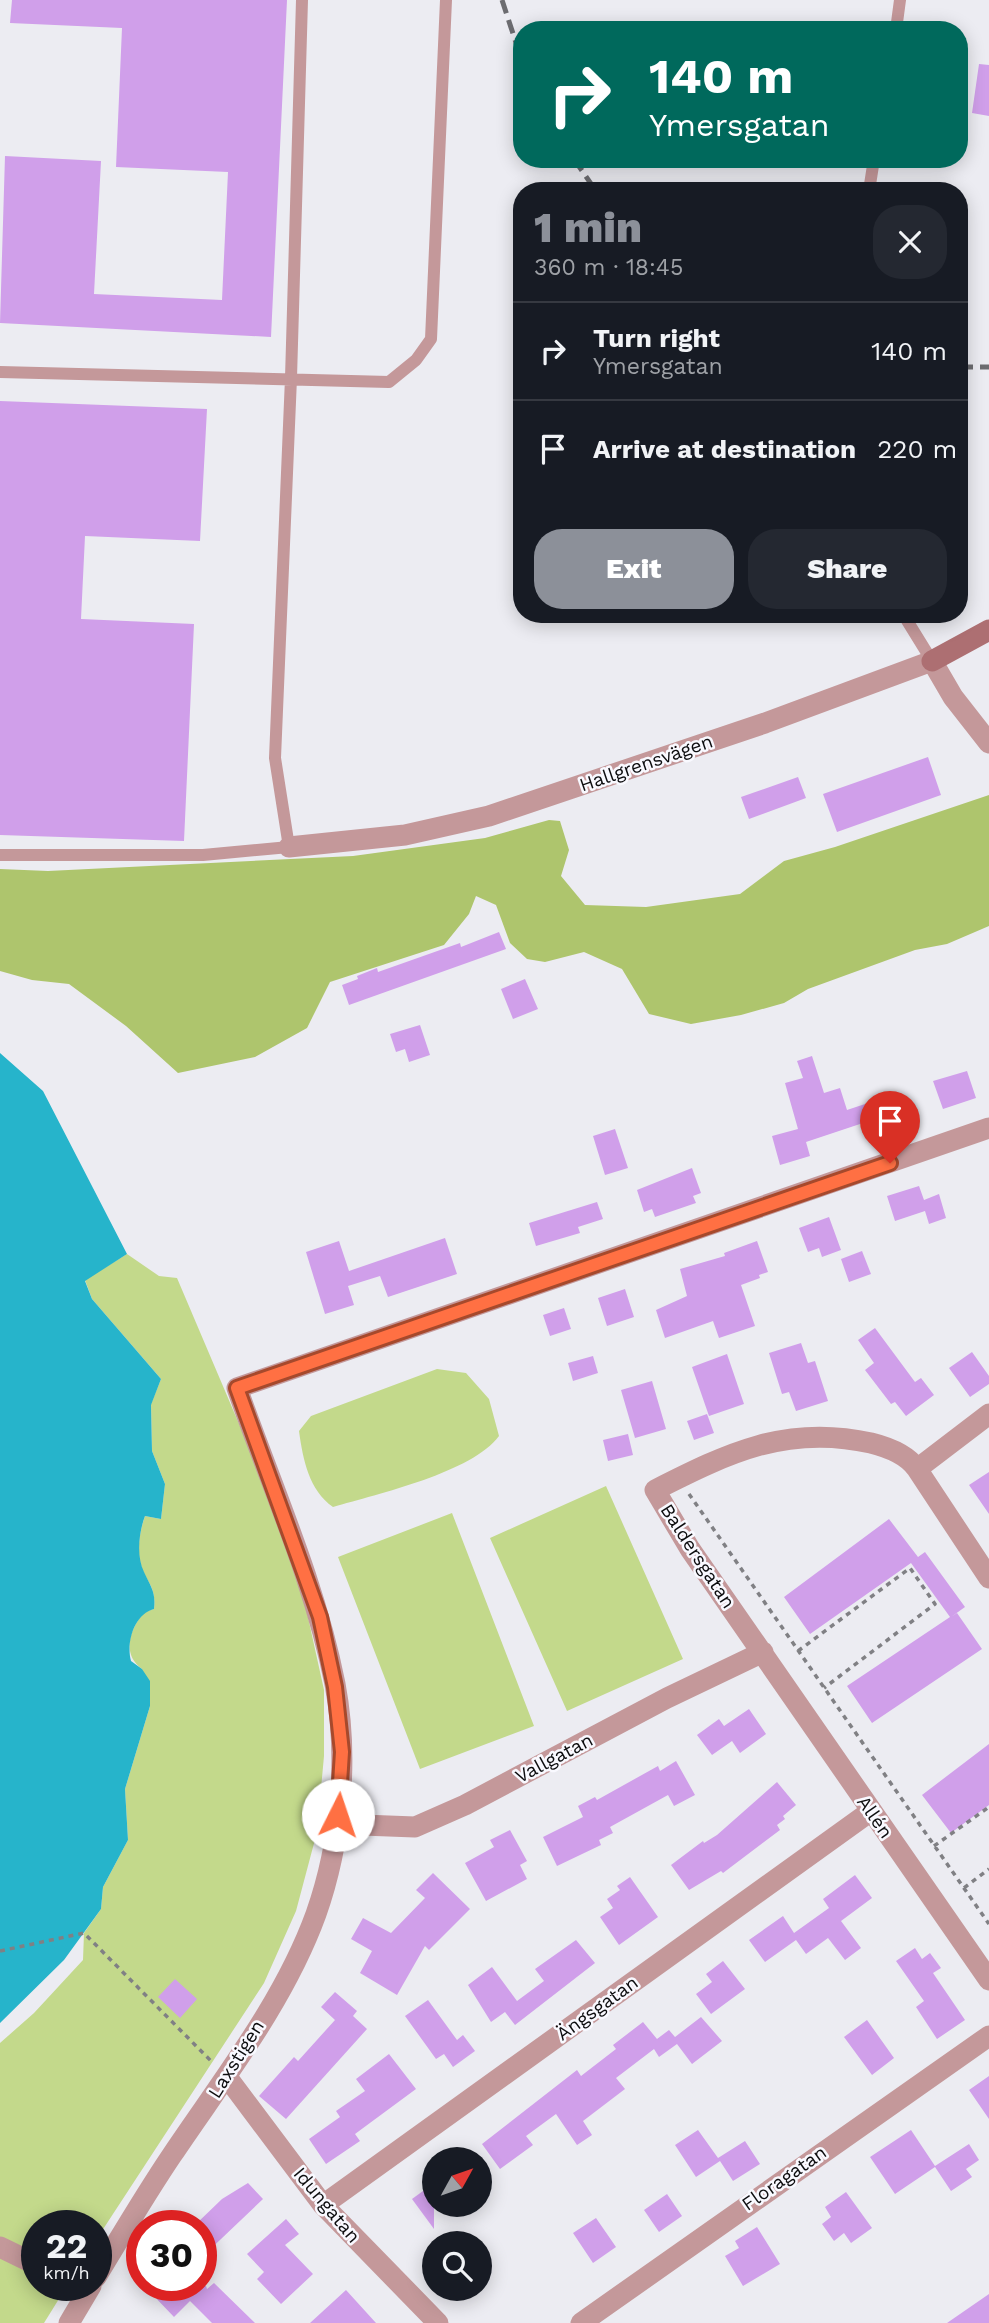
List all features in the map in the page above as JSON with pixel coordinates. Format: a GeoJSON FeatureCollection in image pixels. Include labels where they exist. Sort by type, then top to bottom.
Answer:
{"type":"FeatureCollection","features":[{"type":"Feature","properties":{"kind":"street","name":"Hallgrensvägen"},"geometry":{"type":"LineString","coordinates":[[289,847],[405,835],[489,816],[765,723],[932,661],[989,630]]}},
{"type":"Feature","properties":{"kind":"street"},"geometry":{"type":"LineString","coordinates":[[932,661],[953,697],[989,743]]}},
{"type":"Feature","properties":{"kind":"street","name":"Laxstigen"},"geometry":{"type":"LineString","coordinates":[[112,2248],[227,2077],[287,1977],[316,1915],[336,1824],[342,1752],[335,1687],[320,1617],[237,1388],[989,1128]]}},
{"type":"Feature","properties":{"kind":"street"},"geometry":{"type":"LineString","coordinates":[[917,1469],[989,1414]]}},
{"type":"Feature","properties":{"kind":"street","name":"Baldersgatan"},"geometry":{"type":"LineString","coordinates":[[763,1652],[690,1549],[655,1490],[717,1459],[784,1438],[854,1440],[887,1447],[913,1462],[989,1578]]}},
{"type":"Feature","properties":{"kind":"street","name":"Vallgatan"},"geometry":{"type":"LineString","coordinates":[[336,1824],[415,1827],[465,1805],[667,1698],[763,1652]]}},
{"type":"Feature","properties":{"kind":"street","name":"Allén"},"geometry":{"type":"LineString","coordinates":[[763,1652],[989,1980]]}},
{"type":"Feature","properties":{"kind":"street","name":"Ängsgatan"},"geometry":{"type":"LineString","coordinates":[[323,2205],[871,1811]]}},
{"type":"Feature","properties":{"kind":"street","name":"Floragatan"},"geometry":{"type":"LineString","coordinates":[[581,2323],[989,2036]]}},
{"type":"Feature","properties":{"kind":"street","name":"Idungatan"},"geometry":{"type":"LineString","coordinates":[[227,2077],[323,2205],[438,2323]]}},
{"type":"Feature","properties":{"kind":"street"},"geometry":{"type":"LineString","coordinates":[[0,2247],[21,2257]]}},
{"type":"Feature","properties":{"kind":"street","name":"Laxstigen"},"geometry":{"type":"LineString","coordinates":[[69,2323],[80,2301]]}},
{"type":"Feature","properties":{"kind":"lane"},"geometry":{"type":"LineString","coordinates":[[0,855],[203,855],[289,847],[275,758],[291,378],[302,0]]}},
{"type":"Feature","properties":{"kind":"lane"},"geometry":{"type":"LineString","coordinates":[[0,372],[389,382],[416,360],[431,339],[446,0]]}},
{"type":"Feature","properties":{"kind":"lane"},"geometry":{"type":"LineString","coordinates":[[897,21],[900,0]]}},
{"type":"Feature","properties":{"kind":"lane"},"geometry":{"type":"LineString","coordinates":[[909,623],[932,661]]}},
{"type":"Feature","properties":{"kind":"path"},"geometry":{"type":"LineString","coordinates":[[680,1478],[989,1924]]}},
{"type":"Feature","properties":{"kind":"path"},"geometry":{"type":"LineString","coordinates":[[798,1651],[910,1568],[935,1604],[824,1688]]}},
{"type":"Feature","properties":{"kind":"path"},"geometry":{"type":"LineString","coordinates":[[934,1846],[989,1807]]}},
{"type":"Feature","properties":{"kind":"path"},"geometry":{"type":"LineString","coordinates":[[964,1888],[989,1869]]}},
{"type":"Feature","properties":{"kind":"path"},"geometry":{"type":"LineString","coordinates":[[0,1951],[84,1933],[227,2077]]}},
{"type":"Feature","properties":{"kind":"green space"},"geometry":{"type":"Polygon","coordinates":[[[989,795],[989,926],[947,944],[915,950],[808,989],[784,1003],[741,1015],[691,1024],[649,1014],[622,969],[584,952],[545,962],[527,959],[510,943],[496,905],[476,896],[469,914],[444,945],[330,982],[307,1028],[255,1057],[178,1073],[126,1026],[69,984],[32,980],[0,971],[0,869],[48,871],[353,856],[485,838],[549,820],[560,821],[569,850],[561,876],[585,905],[646,907],[740,894],[784,861],[835,847],[989,795]]]}},
{"type":"Feature","properties":{"kind":"green space"},"geometry":{"type":"Polygon","coordinates":[[[127,1254],[159,1276],[177,1278],[268,1492],[304,1599],[324,1690],[324,1756],[317,1832],[296,1911],[264,1983],[112,2216],[112,2210],[21,2210],[21,2301],[58,2301],[44,2323],[0,2323],[0,2043],[34,2013],[83,1960],[84,1933],[101,1909],[103,1887],[128,1840],[125,1789],[150,1706],[142,1669],[131,1656],[130,1641],[144,1612],[154,1609],[154,1594],[142,1568],[139,1544],[145,1516],[161,1519],[165,1484],[152,1451],[151,1404],[161,1379],[92,1299],[85,1280],[127,1254]]]}},
{"type":"Feature","properties":{"kind":"green space"},"geometry":{"type":"Polygon","coordinates":[[[437,1369],[466,1373],[489,1399],[499,1436],[486,1449],[447,1471],[333,1507],[313,1483],[305,1463],[299,1431],[311,1416],[437,1369]]]}},
{"type":"Feature","properties":{"kind":"green space"},"geometry":{"type":"Polygon","coordinates":[[[606,1486],[683,1659],[567,1711],[490,1538],[606,1486]]]}},
{"type":"Feature","properties":{"kind":"green space"},"geometry":{"type":"Polygon","coordinates":[[[452,1513],[534,1726],[420,1769],[338,1557],[452,1513]]]}},
{"type":"Feature","properties":{"kind":"water"},"geometry":{"type":"Polygon","coordinates":[[[0,1053],[43,1091],[127,1254],[85,1281],[92,1299],[161,1379],[151,1405],[152,1451],[165,1484],[161,1519],[145,1516],[140,1537],[140,1559],[152,1590],[154,1609],[147,1612],[137,1623],[130,1646],[131,1661],[142,1669],[150,1681],[150,1706],[125,1789],[128,1840],[103,1887],[101,1909],[64,1960],[0,2023],[0,1053]]]}},
{"type":"Feature","properties":{"kind":"building"},"geometry":{"type":"Polygon","coordinates":[[[12,0],[287,0],[271,337],[0,323],[5,156],[101,161],[94,294],[222,300],[228,172],[116,167],[122,28],[10,23],[12,0]]]}},
{"type":"Feature","properties":{"kind":"building"},"geometry":{"type":"Polygon","coordinates":[[[979,64],[989,65],[989,116],[972,113],[979,64]]]}},
{"type":"Feature","properties":{"kind":"building"},"geometry":{"type":"Polygon","coordinates":[[[0,401],[207,409],[200,541],[85,536],[81,619],[194,624],[184,841],[0,835],[0,401]]]}},
{"type":"Feature","properties":{"kind":"building"},"geometry":{"type":"Polygon","coordinates":[[[928,757],[941,795],[837,832],[823,794],[928,757]]]}},
{"type":"Feature","properties":{"kind":"building"},"geometry":{"type":"Polygon","coordinates":[[[798,777],[806,798],[749,819],[741,797],[798,777]]]}},
{"type":"Feature","properties":{"kind":"building"},"geometry":{"type":"Polygon","coordinates":[[[499,932],[506,949],[349,1005],[342,985],[358,979],[357,976],[377,968],[378,972],[460,943],[461,947],[499,932]]]}},
{"type":"Feature","properties":{"kind":"building"},"geometry":{"type":"Polygon","coordinates":[[[525,979],[538,1009],[513,1019],[501,989],[525,979]]]}},
{"type":"Feature","properties":{"kind":"building"},"geometry":{"type":"Polygon","coordinates":[[[420,1025],[430,1055],[409,1062],[405,1049],[396,1052],[390,1034],[420,1025]]]}},
{"type":"Feature","properties":{"kind":"building"},"geometry":{"type":"Polygon","coordinates":[[[812,1056],[824,1093],[840,1088],[847,1110],[892,1095],[901,1124],[870,1134],[866,1122],[806,1142],[810,1156],[780,1165],[772,1136],[798,1129],[785,1083],[803,1078],[797,1061],[812,1056]]]}},
{"type":"Feature","properties":{"kind":"building"},"geometry":{"type":"Polygon","coordinates":[[[967,1071],[976,1098],[943,1109],[933,1081],[967,1071]]]}},
{"type":"Feature","properties":{"kind":"building"},"geometry":{"type":"Polygon","coordinates":[[[615,1129],[628,1168],[605,1175],[593,1136],[615,1129]]]}},
{"type":"Feature","properties":{"kind":"building"},"geometry":{"type":"Polygon","coordinates":[[[692,1168],[701,1193],[693,1196],[696,1203],[655,1217],[652,1209],[644,1212],[637,1190],[692,1168]]]}},
{"type":"Feature","properties":{"kind":"building"},"geometry":{"type":"Polygon","coordinates":[[[919,1186],[924,1200],[939,1194],[946,1218],[929,1224],[925,1211],[895,1221],[887,1196],[919,1186]]]}},
{"type":"Feature","properties":{"kind":"building"},"geometry":{"type":"Polygon","coordinates":[[[597,1202],[603,1219],[578,1227],[580,1233],[536,1246],[529,1223],[597,1202]]]}},
{"type":"Feature","properties":{"kind":"building"},"geometry":{"type":"Polygon","coordinates":[[[829,1217],[841,1250],[822,1257],[819,1248],[808,1252],[799,1228],[829,1217]]]}},
{"type":"Feature","properties":{"kind":"building"},"geometry":{"type":"Polygon","coordinates":[[[445,1238],[457,1274],[388,1297],[380,1276],[348,1286],[354,1305],[325,1314],[306,1252],[339,1241],[349,1271],[445,1238]]]}},
{"type":"Feature","properties":{"kind":"building"},"geometry":{"type":"Polygon","coordinates":[[[757,1241],[768,1272],[741,1285],[755,1326],[719,1338],[713,1321],[665,1338],[656,1310],[687,1296],[680,1269],[725,1256],[724,1253],[757,1241]]]}},
{"type":"Feature","properties":{"kind":"building"},"geometry":{"type":"Polygon","coordinates":[[[862,1251],[871,1274],[849,1282],[841,1259],[862,1251]]]}},
{"type":"Feature","properties":{"kind":"building"},"geometry":{"type":"Polygon","coordinates":[[[625,1289],[634,1317],[607,1326],[598,1298],[625,1289]]]}},
{"type":"Feature","properties":{"kind":"building"},"geometry":{"type":"Polygon","coordinates":[[[564,1308],[571,1329],[550,1336],[543,1315],[564,1308]]]}},
{"type":"Feature","properties":{"kind":"building"},"geometry":{"type":"Polygon","coordinates":[[[875,1328],[915,1382],[921,1378],[934,1395],[906,1416],[895,1402],[891,1404],[865,1370],[874,1363],[858,1340],[875,1328]]]}},
{"type":"Feature","properties":{"kind":"building"},"geometry":{"type":"Polygon","coordinates":[[[801,1343],[808,1363],[815,1361],[828,1401],[796,1411],[789,1392],[782,1394],[769,1353],[801,1343]]]}},
{"type":"Feature","properties":{"kind":"building"},"geometry":{"type":"Polygon","coordinates":[[[972,1352],[989,1376],[989,1384],[970,1397],[949,1368],[972,1352]]]}},
{"type":"Feature","properties":{"kind":"building"},"geometry":{"type":"Polygon","coordinates":[[[727,1354],[744,1404],[709,1416],[692,1367],[727,1354]]]}},
{"type":"Feature","properties":{"kind":"building"},"geometry":{"type":"Polygon","coordinates":[[[593,1356],[598,1373],[573,1381],[568,1363],[593,1356]]]}},
{"type":"Feature","properties":{"kind":"building"},"geometry":{"type":"Polygon","coordinates":[[[652,1381],[666,1429],[635,1438],[621,1390],[652,1381]]]}},
{"type":"Feature","properties":{"kind":"building"},"geometry":{"type":"Polygon","coordinates":[[[707,1414],[714,1433],[694,1440],[687,1421],[707,1414]]]}},
{"type":"Feature","properties":{"kind":"building"},"geometry":{"type":"Polygon","coordinates":[[[628,1434],[633,1455],[608,1461],[603,1440],[628,1434]]]}},
{"type":"Feature","properties":{"kind":"building"},"geometry":{"type":"Polygon","coordinates":[[[989,1472],[989,1514],[969,1485],[989,1472]]]}},
{"type":"Feature","properties":{"kind":"building"},"geometry":{"type":"Polygon","coordinates":[[[889,1519],[918,1557],[925,1552],[965,1607],[951,1617],[957,1613],[982,1649],[872,1723],[847,1686],[950,1617],[911,1563],[810,1634],[784,1597],[889,1519]]]}},
{"type":"Feature","properties":{"kind":"building"},"geometry":{"type":"Polygon","coordinates":[[[749,1709],[766,1734],[740,1753],[732,1741],[712,1755],[697,1735],[719,1719],[724,1726],[749,1709]]]}},
{"type":"Feature","properties":{"kind":"building"},"geometry":{"type":"Polygon","coordinates":[[[989,1744],[989,1805],[951,1833],[922,1795],[989,1744]]]}},
{"type":"Feature","properties":{"kind":"building"},"geometry":{"type":"Polygon","coordinates":[[[676,1761],[695,1795],[674,1806],[668,1795],[610,1827],[613,1833],[599,1840],[601,1845],[557,1866],[543,1837],[583,1817],[578,1806],[595,1797],[597,1800],[658,1766],[660,1771],[676,1761]]]}},
{"type":"Feature","properties":{"kind":"building"},"geometry":{"type":"Polygon","coordinates":[[[777,1782],[796,1805],[777,1825],[780,1830],[723,1873],[721,1871],[689,1890],[671,1865],[703,1841],[704,1843],[717,1835],[777,1782]]]}},
{"type":"Feature","properties":{"kind":"building"},"geometry":{"type":"Polygon","coordinates":[[[510,1830],[527,1861],[520,1865],[527,1879],[486,1901],[465,1863],[494,1847],[490,1840],[510,1830]]]}},
{"type":"Feature","properties":{"kind":"building"},"geometry":{"type":"Polygon","coordinates":[[[433,1873],[470,1909],[429,1950],[425,1946],[397,1995],[360,1973],[372,1951],[351,1939],[363,1918],[391,1933],[425,1898],[416,1890],[433,1873]]]}},
{"type":"Feature","properties":{"kind":"building"},"geometry":{"type":"Polygon","coordinates":[[[855,1875],[872,1898],[841,1921],[861,1948],[845,1960],[828,1938],[806,1954],[796,1940],[765,1962],[749,1940],[783,1916],[794,1933],[829,1908],[823,1899],[855,1875]]]}},
{"type":"Feature","properties":{"kind":"building"},"geometry":{"type":"Polygon","coordinates":[[[630,1877],[658,1917],[619,1945],[600,1917],[613,1908],[607,1899],[620,1890],[617,1886],[630,1877]]]}},
{"type":"Feature","properties":{"kind":"building"},"geometry":{"type":"Polygon","coordinates":[[[576,1940],[595,1963],[515,2025],[505,2012],[491,2022],[468,1985],[492,1967],[517,2001],[544,1981],[535,1969],[576,1940]]]}},
{"type":"Feature","properties":{"kind":"building"},"geometry":{"type":"Polygon","coordinates":[[[915,1948],[922,1959],[930,1953],[941,1968],[933,1973],[965,2020],[937,2039],[916,2007],[924,2001],[896,1961],[915,1948]]]}},
{"type":"Feature","properties":{"kind":"building"},"geometry":{"type":"Polygon","coordinates":[[[723,1961],[745,1989],[711,2014],[696,1994],[712,1982],[706,1974],[723,1961]]]}},
{"type":"Feature","properties":{"kind":"building"},"geometry":{"type":"Polygon","coordinates":[[[175,1979],[197,1999],[180,2018],[158,1997],[175,1979]]]}},
{"type":"Feature","properties":{"kind":"building"},"geometry":{"type":"Polygon","coordinates":[[[335,1992],[357,2011],[353,2016],[367,2029],[286,2119],[259,2096],[294,2057],[298,2061],[335,2020],[321,2007],[335,1992]]]}},
{"type":"Feature","properties":{"kind":"building"},"geometry":{"type":"Polygon","coordinates":[[[428,2000],[457,2040],[463,2035],[475,2051],[453,2067],[444,2054],[436,2059],[405,2016],[428,2000]]]}},
{"type":"Feature","properties":{"kind":"building"},"geometry":{"type":"Polygon","coordinates":[[[701,2017],[722,2041],[692,2064],[677,2044],[659,2057],[654,2049],[616,2078],[625,2089],[583,2121],[592,2135],[577,2145],[556,2114],[526,2136],[533,2145],[500,2169],[492,2158],[492,2147],[484,2147],[482,2144],[577,2070],[581,2076],[616,2049],[613,2045],[643,2022],[657,2039],[669,2030],[675,2037],[701,2017]]]}},
{"type":"Feature","properties":{"kind":"building"},"geometry":{"type":"Polygon","coordinates":[[[867,2020],[894,2058],[872,2075],[844,2037],[867,2020]]]}},
{"type":"Feature","properties":{"kind":"building"},"geometry":{"type":"Polygon","coordinates":[[[389,2054],[416,2089],[355,2134],[360,2141],[326,2164],[309,2139],[340,2117],[336,2111],[365,2091],[356,2079],[389,2054]]]}},
{"type":"Feature","properties":{"kind":"building"},"geometry":{"type":"Polygon","coordinates":[[[989,2076],[989,2119],[969,2090],[989,2076]]]}},
{"type":"Feature","properties":{"kind":"building"},"geometry":{"type":"Polygon","coordinates":[[[698,2130],[718,2158],[745,2141],[760,2164],[733,2181],[720,2161],[696,2177],[675,2145],[698,2130]]]}},
{"type":"Feature","properties":{"kind":"building"},"geometry":{"type":"Polygon","coordinates":[[[911,2130],[935,2166],[969,2144],[979,2160],[966,2169],[972,2177],[951,2191],[935,2167],[895,2194],[870,2157],[911,2130]]]}},
{"type":"Feature","properties":{"kind":"building"},"geometry":{"type":"Polygon","coordinates":[[[248,2183],[263,2199],[217,2243],[217,2210],[211,2210],[222,2199],[248,2183]]]}},
{"type":"Feature","properties":{"kind":"building"},"geometry":{"type":"Polygon","coordinates":[[[422,2192],[422,2213],[412,2199],[422,2192]]]}},
{"type":"Feature","properties":{"kind":"building"},"geometry":{"type":"Polygon","coordinates":[[[846,2192],[872,2228],[851,2243],[844,2233],[834,2241],[822,2224],[831,2217],[825,2207],[846,2192]]]}},
{"type":"Feature","properties":{"kind":"building"},"geometry":{"type":"Polygon","coordinates":[[[667,2194],[682,2216],[659,2232],[644,2210],[667,2194]]]}},
{"type":"Feature","properties":{"kind":"building"},"geometry":{"type":"Polygon","coordinates":[[[425,2217],[434,2217],[434,2229],[425,2217]]]}},
{"type":"Feature","properties":{"kind":"building"},"geometry":{"type":"Polygon","coordinates":[[[596,2218],[616,2247],[593,2263],[573,2233],[596,2218]]]}},
{"type":"Feature","properties":{"kind":"building"},"geometry":{"type":"Polygon","coordinates":[[[286,2219],[299,2234],[285,2245],[313,2274],[281,2304],[257,2279],[264,2272],[247,2254],[286,2219]]]}},
{"type":"Feature","properties":{"kind":"building"},"geometry":{"type":"Polygon","coordinates":[[[757,2227],[780,2264],[743,2286],[725,2256],[739,2248],[735,2241],[757,2227]]]}},
{"type":"Feature","properties":{"kind":"building"},"geometry":{"type":"Polygon","coordinates":[[[217,2286],[255,2323],[212,2323],[190,2301],[217,2301],[217,2286]]]}},
{"type":"Feature","properties":{"kind":"building"},"geometry":{"type":"Polygon","coordinates":[[[346,2290],[376,2323],[310,2323],[346,2290]]]}},
{"type":"Feature","properties":{"kind":"building"},"geometry":{"type":"Polygon","coordinates":[[[989,2294],[989,2323],[947,2323],[989,2294]]]}},
{"type":"Feature","properties":{"kind":"building"},"geometry":{"type":"Polygon","coordinates":[[[159,2301],[190,2301],[174,2317],[159,2301]]]}},
{"type":"Feature","properties":{"kind":"railway"},"geometry":{"type":"LineString","coordinates":[[502,0],[513,34]]}},
{"type":"Feature","properties":{"kind":"railway"},"geometry":{"type":"LineString","coordinates":[[580,168],[590,182]]}},
{"type":"Feature","properties":{"kind":"railway"},"geometry":{"type":"LineString","coordinates":[[968,367],[989,367]]}},
{"type":"Feature","properties":{"kind":"route"},"geometry":{"type":"LineString","coordinates":[[338,1815],[342,1752],[335,1687],[320,1617],[237,1388],[890,1163]]}}]}
